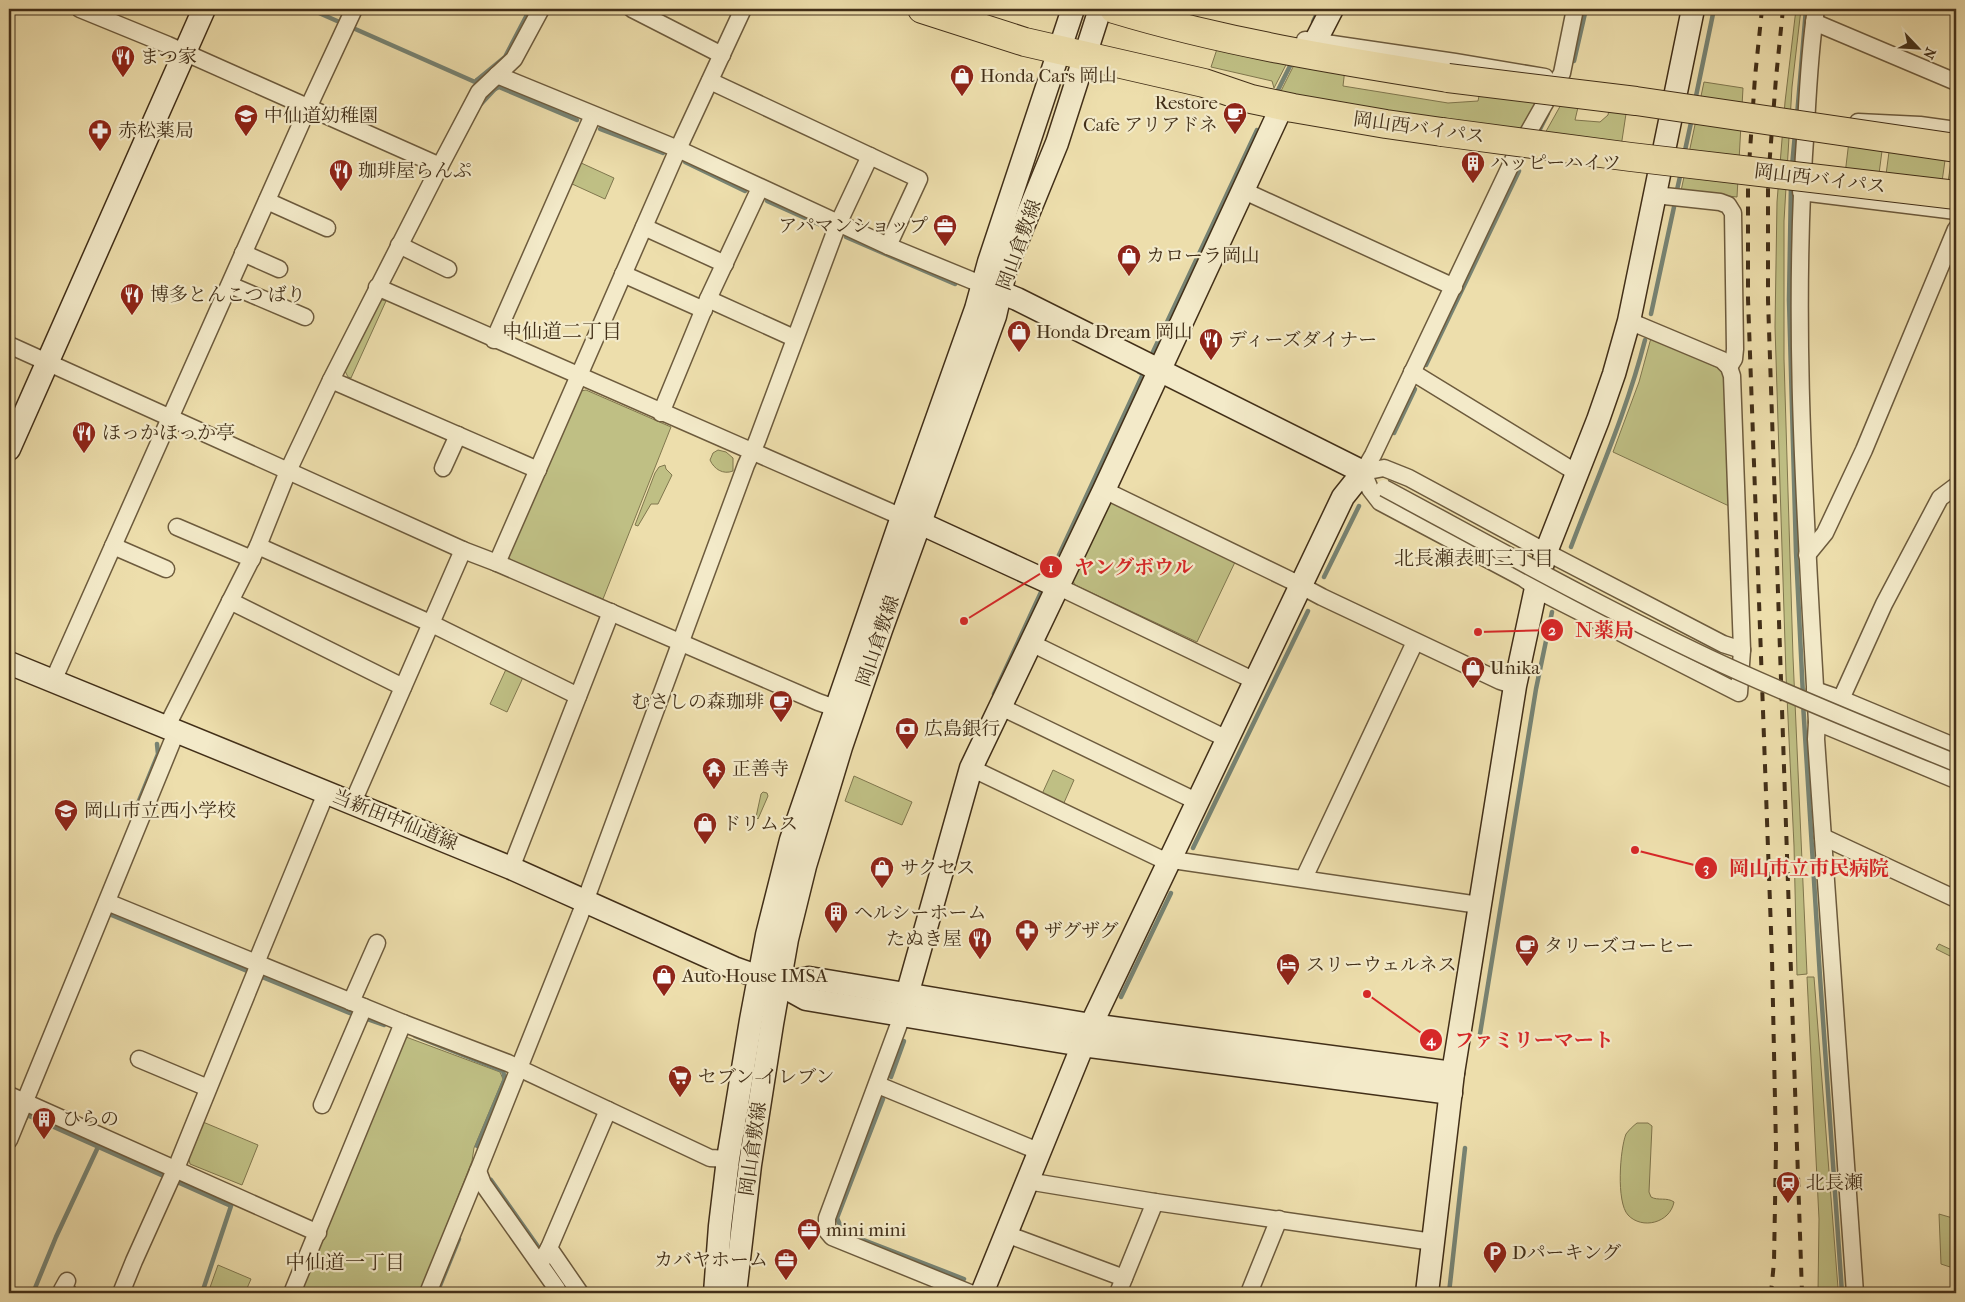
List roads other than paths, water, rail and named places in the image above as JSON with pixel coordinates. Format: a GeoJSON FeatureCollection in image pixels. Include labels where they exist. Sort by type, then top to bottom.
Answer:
{"type":"FeatureCollection","features":[{"type":"Feature","properties":{"kind":"highway","name":"岡山西バイパス"},"geometry":{"type":"LineString","coordinates":[[922,9],[1025,42],[1204,83],[1251,99],[1293,108],[1386,124],[1631,157],[1956,195]]}},
{"type":"Feature","properties":{"kind":"highway"},"geometry":{"type":"LineString","coordinates":[[1114,9],[1197,31],[1329,59],[1448,78],[1636,101],[1956,148]]}},
{"type":"Feature","properties":{"kind":"street"},"geometry":{"type":"LineString","coordinates":[[80,9],[440,166]]}},
{"type":"Feature","properties":{"kind":"street"},"geometry":{"type":"LineString","coordinates":[[9,449],[204,9]]}},
{"type":"Feature","properties":{"kind":"street"},"geometry":{"type":"LineString","coordinates":[[9,1140],[107,902],[172,728],[230,601],[255,552],[288,471],[377,288],[403,247],[440,166],[489,81],[514,59],[541,9]]}},
{"type":"Feature","properties":{"kind":"street"},"geometry":{"type":"LineString","coordinates":[[632,9],[722,55]]}},
{"type":"Feature","properties":{"kind":"street"},"geometry":{"type":"LineString","coordinates":[[497,563],[678,150],[743,9]]}},
{"type":"Feature","properties":{"kind":"street","name":"岡山倉敷線"},"geometry":{"type":"LineString","coordinates":[[735,1293],[769,981],[767,934],[791,840],[844,711],[911,520],[995,316],[992,288],[1006,268],[1057,143],[1073,52],[1073,9]]}},
{"type":"Feature","properties":{"kind":"street","name":"岡山倉敷線"},"geometry":{"type":"LineString","coordinates":[[1073,52],[1100,9]]}},
{"type":"Feature","properties":{"kind":"street"},"geometry":{"type":"LineString","coordinates":[[1315,42],[1332,9]]}},
{"type":"Feature","properties":{"kind":"street"},"geometry":{"type":"LineString","coordinates":[[982,1293],[1038,1151],[1091,1025],[1343,497],[1363,472],[1373,455],[1516,154],[1562,73],[1575,9]]}},
{"type":"Feature","properties":{"kind":"street"},"geometry":{"type":"LineString","coordinates":[[1427,1293],[1452,1083],[1515,686],[1536,588],[1546,552],[1611,383],[1629,321],[1693,9]]}},
{"type":"Feature","properties":{"kind":"street"},"geometry":{"type":"LineString","coordinates":[[1855,1293],[1816,739],[1817,722],[1801,411],[1799,303],[1800,192],[1815,15],[1956,82]]}},
{"type":"Feature","properties":{"kind":"street"},"geometry":{"type":"LineString","coordinates":[[53,681],[349,19]]}},
{"type":"Feature","properties":{"kind":"street"},"geometry":{"type":"LineString","coordinates":[[1197,31],[1238,27],[1315,42],[1674,96]]}},
{"type":"Feature","properties":{"kind":"street"},"geometry":{"type":"LineString","coordinates":[[489,81],[592,115],[678,150],[888,246],[992,288],[1363,472],[1384,488],[1566,586],[1708,658],[1831,712],[1956,762]]}},
{"type":"Feature","properties":{"kind":"street"},"geometry":{"type":"LineString","coordinates":[[710,81],[919,180],[888,246]]}},
{"type":"Feature","properties":{"kind":"street"},"geometry":{"type":"LineString","coordinates":[[1204,83],[1236,106],[1277,117],[1360,132],[1516,154],[1657,184],[1728,205],[1733,213],[1735,349],[1734,359],[1729,366]]}},
{"type":"Feature","properties":{"kind":"street"},"geometry":{"type":"LineString","coordinates":[[494,340],[592,115]]}},
{"type":"Feature","properties":{"kind":"street"},"geometry":{"type":"LineString","coordinates":[[970,1293],[832,1237],[826,1230],[827,1218],[878,1085],[904,1005],[971,768],[1104,490],[1277,117]]}},
{"type":"Feature","properties":{"kind":"street"},"geometry":{"type":"LineString","coordinates":[[1806,120],[1920,125],[1956,130]]}},
{"type":"Feature","properties":{"kind":"street"},"geometry":{"type":"LineString","coordinates":[[428,1293],[585,900],[751,452],[838,224],[870,156]]}},
{"type":"Feature","properties":{"kind":"street"},"geometry":{"type":"LineString","coordinates":[[661,413],[706,305],[760,188]]}},
{"type":"Feature","properties":{"kind":"street"},"geometry":{"type":"LineString","coordinates":[[1242,190],[1454,287]]}},
{"type":"Feature","properties":{"kind":"street"},"geometry":{"type":"LineString","coordinates":[[1800,192],[1956,211]]}},
{"type":"Feature","properties":{"kind":"street"},"geometry":{"type":"LineString","coordinates":[[267,201],[327,228]]}},
{"type":"Feature","properties":{"kind":"street"},"geometry":{"type":"LineString","coordinates":[[644,227],[725,264]]}},
{"type":"Feature","properties":{"kind":"street"},"geometry":{"type":"LineString","coordinates":[[1807,554],[1825,533],[1864,450],[1956,230]]}},
{"type":"Feature","properties":{"kind":"street"},"geometry":{"type":"LineString","coordinates":[[403,247],[448,269]]}},
{"type":"Feature","properties":{"kind":"street"},"geometry":{"type":"LineString","coordinates":[[244,253],[279,269]]}},
{"type":"Feature","properties":{"kind":"street"},"geometry":{"type":"LineString","coordinates":[[623,274],[794,338]]}},
{"type":"Feature","properties":{"kind":"street"},"geometry":{"type":"LineString","coordinates":[[230,285],[304,317]]}},
{"type":"Feature","properties":{"kind":"street"},"geometry":{"type":"LineString","coordinates":[[377,288],[911,520],[1057,586],[1255,681]]}},
{"type":"Feature","properties":{"kind":"street"},"geometry":{"type":"LineString","coordinates":[[1363,472],[1370,490],[1380,502],[1523,578],[1536,588],[1739,693],[1742,650],[1732,376],[1729,366],[1722,360],[1629,321]]}},
{"type":"Feature","properties":{"kind":"street"},"geometry":{"type":"LineString","coordinates":[[9,345],[463,550],[844,711]]}},
{"type":"Feature","properties":{"kind":"street"},"geometry":{"type":"LineString","coordinates":[[1412,372],[1577,473]]}},
{"type":"Feature","properties":{"kind":"street"},"geometry":{"type":"LineString","coordinates":[[331,380],[538,470]]}},
{"type":"Feature","properties":{"kind":"street"},"geometry":{"type":"LineString","coordinates":[[443,468],[458,435]]}},
{"type":"Feature","properties":{"kind":"street"},"geometry":{"type":"LineString","coordinates":[[1363,472],[1384,468],[1409,478],[1723,644],[1742,650]]}},
{"type":"Feature","properties":{"kind":"street"},"geometry":{"type":"LineString","coordinates":[[1841,699],[1884,604],[1940,498],[1956,486]]}},
{"type":"Feature","properties":{"kind":"street"},"geometry":{"type":"LineString","coordinates":[[1104,490],[1415,642],[1515,686]]}},
{"type":"Feature","properties":{"kind":"street"},"geometry":{"type":"LineString","coordinates":[[177,527],[255,552],[430,623],[578,696]]}},
{"type":"Feature","properties":{"kind":"street"},"geometry":{"type":"LineString","coordinates":[[113,546],[166,569]]}},
{"type":"Feature","properties":{"kind":"street"},"geometry":{"type":"LineString","coordinates":[[353,802],[463,550]]}},
{"type":"Feature","properties":{"kind":"street"},"geometry":{"type":"LineString","coordinates":[[230,601],[403,687]]}},
{"type":"Feature","properties":{"kind":"street"},"geometry":{"type":"LineString","coordinates":[[512,868],[610,612]]}},
{"type":"Feature","properties":{"kind":"street"},"geometry":{"type":"LineString","coordinates":[[1304,878],[1415,642]]}},
{"type":"Feature","properties":{"kind":"street"},"geometry":{"type":"LineString","coordinates":[[1031,643],[1227,739]]}},
{"type":"Feature","properties":{"kind":"street","name":"当新田中仙道線"},"geometry":{"type":"LineString","coordinates":[[9,662],[512,868],[656,934],[769,981]]}},
{"type":"Feature","properties":{"kind":"street"},"geometry":{"type":"LineString","coordinates":[[1815,690],[1956,747]]}},
{"type":"Feature","properties":{"kind":"street"},"geometry":{"type":"LineString","coordinates":[[1001,707],[1198,802]]}},
{"type":"Feature","properties":{"kind":"street"},"geometry":{"type":"LineString","coordinates":[[1817,722],[1956,780]]}},
{"type":"Feature","properties":{"kind":"street"},"geometry":{"type":"LineString","coordinates":[[971,768],[1159,858],[1479,905]]}},
{"type":"Feature","properties":{"kind":"street"},"geometry":{"type":"LineString","coordinates":[[121,1293],[173,1176],[326,793]]}},
{"type":"Feature","properties":{"kind":"street"},"geometry":{"type":"LineString","coordinates":[[1823,837],[1956,899]]}},
{"type":"Feature","properties":{"kind":"street"},"geometry":{"type":"LineString","coordinates":[[107,902],[256,968],[359,1010],[403,1023],[518,1068],[710,1158],[728,1159]]}},
{"type":"Feature","properties":{"kind":"street"},"geometry":{"type":"LineString","coordinates":[[322,1105],[359,1010],[377,943]]}},
{"type":"Feature","properties":{"kind":"street"},"geometry":{"type":"LineString","coordinates":[[769,981],[809,978],[904,1005],[1082,1045],[1452,1083]]}},
{"type":"Feature","properties":{"kind":"street","name":"岡山倉敷線"},"geometry":{"type":"LineString","coordinates":[[715,1293],[728,1159],[769,981]]}},
{"type":"Feature","properties":{"kind":"street"},"geometry":{"type":"LineString","coordinates":[[904,1005],[1091,1025],[1452,1083]]}},
{"type":"Feature","properties":{"kind":"street"},"geometry":{"type":"LineString","coordinates":[[292,1293],[403,1023]]}},
{"type":"Feature","properties":{"kind":"street"},"geometry":{"type":"LineString","coordinates":[[139,1059],[208,1088]]}},
{"type":"Feature","properties":{"kind":"street"},"geometry":{"type":"LineString","coordinates":[[878,1085],[1038,1151]]}},
{"type":"Feature","properties":{"kind":"street"},"geometry":{"type":"LineString","coordinates":[[9,1095],[173,1176],[318,1233]]}},
{"type":"Feature","properties":{"kind":"street"},"geometry":{"type":"LineString","coordinates":[[540,1264],[549,1248],[608,1110]]}},
{"type":"Feature","properties":{"kind":"street"},"geometry":{"type":"LineString","coordinates":[[478,1171],[483,1184],[558,1289],[556,1293]]}},
{"type":"Feature","properties":{"kind":"street"},"geometry":{"type":"LineString","coordinates":[[1027,1181],[1155,1202],[1433,1242]]}},
{"type":"Feature","properties":{"kind":"street"},"geometry":{"type":"LineString","coordinates":[[1006,1234],[1124,1288],[1155,1202]]}},
{"type":"Feature","properties":{"kind":"street"},"geometry":{"type":"LineString","coordinates":[[1249,1293],[1279,1219]]}},
{"type":"Feature","properties":{"kind":"street"},"geometry":{"type":"LineString","coordinates":[[549,1248],[580,1293]]}},
{"type":"Feature","properties":{"kind":"waterway"},"geometry":{"type":"LineString","coordinates":[[310,9],[475,82],[477,80],[484,83]]}},
{"type":"Feature","properties":{"kind":"waterway"},"geometry":{"type":"LineString","coordinates":[[477,80],[505,57],[530,9]]}},
{"type":"Feature","properties":{"kind":"waterway"},"geometry":{"type":"LineString","coordinates":[[1313,22],[1319,9]]}},
{"type":"Feature","properties":{"kind":"waterway"},"geometry":{"type":"LineString","coordinates":[[1574,61],[1586,9]]}},
{"type":"Feature","properties":{"kind":"waterway"},"geometry":{"type":"LineString","coordinates":[[1695,101],[1714,9]]}},
{"type":"Feature","properties":{"kind":"waterway"},"geometry":{"type":"LineString","coordinates":[[1797,116],[1806,9]]}},
{"type":"Feature","properties":{"kind":"waterway"},"geometry":{"type":"LineString","coordinates":[[1277,92],[1292,62]]}},
{"type":"Feature","properties":{"kind":"waterway"},"geometry":{"type":"LineString","coordinates":[[491,87],[495,89],[499,87],[577,120]]}},
{"type":"Feature","properties":{"kind":"waterway"},"geometry":{"type":"LineString","coordinates":[[481,104],[495,89]]}},
{"type":"Feature","properties":{"kind":"waterway"},"geometry":{"type":"LineString","coordinates":[[1537,135],[1548,113]]}},
{"type":"Feature","properties":{"kind":"waterway"},"geometry":{"type":"LineString","coordinates":[[1684,155],[1692,118]]}},
{"type":"Feature","properties":{"kind":"waterway"},"geometry":{"type":"LineString","coordinates":[[600,129],[663,153]]}},
{"type":"Feature","properties":{"kind":"waterway"},"geometry":{"type":"LineString","coordinates":[[1153,352],[1257,130]]}},
{"type":"Feature","properties":{"kind":"waterway"},"geometry":{"type":"LineString","coordinates":[[1792,166],[1795,134]]}},
{"type":"Feature","properties":{"kind":"waterway"},"geometry":{"type":"LineString","coordinates":[[685,162],[745,191]]}},
{"type":"Feature","properties":{"kind":"waterway"},"geometry":{"type":"LineString","coordinates":[[1426,365],[1519,171]]}},
{"type":"Feature","properties":{"kind":"waterway"},"geometry":{"type":"LineString","coordinates":[[1677,190],[1681,172]]}},
{"type":"Feature","properties":{"kind":"waterway"},"geometry":{"type":"LineString","coordinates":[[1791,184],[1789,300],[1796,552],[1803,696]]}},
{"type":"Feature","properties":{"kind":"waterway"},"geometry":{"type":"LineString","coordinates":[[767,201],[823,226]]}},
{"type":"Feature","properties":{"kind":"waterway"},"geometry":{"type":"LineString","coordinates":[[1651,314],[1674,207]]}},
{"type":"Feature","properties":{"kind":"waterway"},"geometry":{"type":"LineString","coordinates":[[846,237],[955,284]]}},
{"type":"Feature","properties":{"kind":"waterway"},"geometry":{"type":"LineString","coordinates":[[1571,547],[1621,419],[1645,340]]}},
{"type":"Feature","properties":{"kind":"waterway"},"geometry":{"type":"LineString","coordinates":[[1053,568],[1143,374],[1139,372]]}},
{"type":"Feature","properties":{"kind":"waterway"},"geometry":{"type":"LineString","coordinates":[[1394,433],[1415,389]]}},
{"type":"Feature","properties":{"kind":"waterway"},"geometry":{"type":"LineString","coordinates":[[1324,577],[1359,506]]}},
{"type":"Feature","properties":{"kind":"waterway"},"geometry":{"type":"LineString","coordinates":[[994,694],[1042,590],[1040,589]]}},
{"type":"Feature","properties":{"kind":"waterway"},"geometry":{"type":"LineString","coordinates":[[1193,848],[1308,611]]}},
{"type":"Feature","properties":{"kind":"waterway"},"geometry":{"type":"LineString","coordinates":[[1480,1034],[1536,689],[1552,612]]}},
{"type":"Feature","properties":{"kind":"waterway"},"geometry":{"type":"LineString","coordinates":[[1803,703],[1842,1293]]}},
{"type":"Feature","properties":{"kind":"waterway"},"geometry":{"type":"LineString","coordinates":[[136,808],[158,754],[157,744]]}},
{"type":"Feature","properties":{"kind":"waterway"},"geometry":{"type":"LineString","coordinates":[[1121,997],[1171,893]]}},
{"type":"Feature","properties":{"kind":"waterway"},"geometry":{"type":"LineString","coordinates":[[109,914],[357,1016]]}},
{"type":"Feature","properties":{"kind":"waterway"},"geometry":{"type":"LineString","coordinates":[[364,1018],[384,1025]]}},
{"type":"Feature","properties":{"kind":"waterway"},"geometry":{"type":"LineString","coordinates":[[415,1036],[503,1071],[505,1079],[477,1146]]}},
{"type":"Feature","properties":{"kind":"waterway"},"geometry":{"type":"LineString","coordinates":[[891,1077],[904,1041]]}},
{"type":"Feature","properties":{"kind":"waterway"},"geometry":{"type":"LineString","coordinates":[[883,1099],[837,1218],[843,1232],[964,1279]]}},
{"type":"Feature","properties":{"kind":"waterway"},"geometry":{"type":"LineString","coordinates":[[26,1118],[27,1115],[168,1178]]}},
{"type":"Feature","properties":{"kind":"waterway"},"geometry":{"type":"LineString","coordinates":[[9,1155],[14,1143]]}},
{"type":"Feature","properties":{"kind":"waterway"},"geometry":{"type":"LineString","coordinates":[[33,1293],[56,1237],[98,1147]]}},
{"type":"Feature","properties":{"kind":"waterway"},"geometry":{"type":"LineString","coordinates":[[1449,1293],[1465,1148]]}},
{"type":"Feature","properties":{"kind":"waterway"},"geometry":{"type":"LineString","coordinates":[[491,1180],[539,1248]]}},
{"type":"Feature","properties":{"kind":"waterway"},"geometry":{"type":"LineString","coordinates":[[175,1181],[231,1206],[202,1293]]}},
{"type":"Feature","properties":{"kind":"waterway"},"geometry":{"type":"LineString","coordinates":[[437,1293],[459,1239]]}},
{"type":"Feature","properties":{"kind":"railway"},"geometry":{"type":"LineString","coordinates":[[1762,9],[1748,180],[1748,299],[1772,958],[1776,1147],[1774,1262],[1771,1293]]}},
{"type":"Feature","properties":{"kind":"railway"},"geometry":{"type":"LineString","coordinates":[[1783,9],[1768,181],[1768,300],[1802,1293]]}},
{"type":"Feature","properties":{"kind":"place","name":"まつ家"},"geometry":{"type":"Point","coordinates":[123,78]}},
{"type":"Feature","properties":{"kind":"place","name":"Honda Cars 岡山"},"geometry":{"type":"Point","coordinates":[962,97]}},
{"type":"Feature","properties":{"kind":"place","name":"Restore Cafe アリアドネ"},"geometry":{"type":"Point","coordinates":[1235,135]}},
{"type":"Feature","properties":{"kind":"place","name":"中仙道幼稚園"},"geometry":{"type":"Point","coordinates":[246,137]}},
{"type":"Feature","properties":{"kind":"place","name":"赤松薬局"},"geometry":{"type":"Point","coordinates":[100,152]}},
{"type":"Feature","properties":{"kind":"place","name":"ハッピーハイツ"},"geometry":{"type":"Point","coordinates":[1473,184]}},
{"type":"Feature","properties":{"kind":"place","name":"珈琲屋らんぷ"},"geometry":{"type":"Point","coordinates":[341,192]}},
{"type":"Feature","properties":{"kind":"place","name":"アパマンショップ"},"geometry":{"type":"Point","coordinates":[945,247]}},
{"type":"Feature","properties":{"kind":"place","name":"カローラ岡山"},"geometry":{"type":"Point","coordinates":[1129,277]}},
{"type":"Feature","properties":{"kind":"place","name":"博多とんこつ ばり"},"geometry":{"type":"Point","coordinates":[132,316]}},
{"type":"Feature","properties":{"kind":"place","name":"Honda Dream 岡山"},"geometry":{"type":"Point","coordinates":[1019,353]}},
{"type":"Feature","properties":{"kind":"place","name":"ディーズダイナー"},"geometry":{"type":"Point","coordinates":[1211,361]}},
{"type":"Feature","properties":{"kind":"place","name":"ほっかほっか亭"},"geometry":{"type":"Point","coordinates":[84,454]}},
{"type":"Feature","properties":{"kind":"place","name":"ヤングボウル"},"geometry":{"type":"Point","coordinates":[964,621]}},
{"type":"Feature","properties":{"kind":"place","name":"Ｎ薬局"},"geometry":{"type":"Point","coordinates":[1478,632]}},
{"type":"Feature","properties":{"kind":"place","name":"Unika"},"geometry":{"type":"Point","coordinates":[1473,689]}},
{"type":"Feature","properties":{"kind":"place","name":"むさしの森珈琲"},"geometry":{"type":"Point","coordinates":[781,723]}},
{"type":"Feature","properties":{"kind":"place","name":"広島銀行"},"geometry":{"type":"Point","coordinates":[907,750]}},
{"type":"Feature","properties":{"kind":"place","name":"正善寺"},"geometry":{"type":"Point","coordinates":[714,790]}},
{"type":"Feature","properties":{"kind":"place","name":"岡山市立西小学校"},"geometry":{"type":"Point","coordinates":[66,832]}},
{"type":"Feature","properties":{"kind":"place","name":"ドリムス"},"geometry":{"type":"Point","coordinates":[705,845]}},
{"type":"Feature","properties":{"kind":"place","name":"岡山市立市民病院"},"geometry":{"type":"Point","coordinates":[1635,850]}},
{"type":"Feature","properties":{"kind":"place","name":"サクセス"},"geometry":{"type":"Point","coordinates":[882,889]}},
{"type":"Feature","properties":{"kind":"place","name":"ヘルシーホーム"},"geometry":{"type":"Point","coordinates":[836,934]}},
{"type":"Feature","properties":{"kind":"place","name":"ザグザグ"},"geometry":{"type":"Point","coordinates":[1027,952]}},
{"type":"Feature","properties":{"kind":"place","name":"たぬき屋"},"geometry":{"type":"Point","coordinates":[980,960]}},
{"type":"Feature","properties":{"kind":"place","name":"タリーズコーヒー"},"geometry":{"type":"Point","coordinates":[1527,967]}},
{"type":"Feature","properties":{"kind":"place","name":"スリーウェルネス"},"geometry":{"type":"Point","coordinates":[1288,986]}},
{"type":"Feature","properties":{"kind":"place","name":"ファミリーマート"},"geometry":{"type":"Point","coordinates":[1367,994]}},
{"type":"Feature","properties":{"kind":"place","name":"Auto House IMSA"},"geometry":{"type":"Point","coordinates":[664,997]}},
{"type":"Feature","properties":{"kind":"place","name":"セブン-イレブン"},"geometry":{"type":"Point","coordinates":[680,1098]}},
{"type":"Feature","properties":{"kind":"place","name":"ひらの"},"geometry":{"type":"Point","coordinates":[44,1140]}},
{"type":"Feature","properties":{"kind":"place","name":"北長瀬"},"geometry":{"type":"Point","coordinates":[1788,1204]}},
{"type":"Feature","properties":{"kind":"place","name":"mini mini"},"geometry":{"type":"Point","coordinates":[809,1251]}},
{"type":"Feature","properties":{"kind":"place","name":"Dパーキング"},"geometry":{"type":"Point","coordinates":[1495,1274]}},
{"type":"Feature","properties":{"kind":"place","name":"カバヤホーム"},"geometry":{"type":"Point","coordinates":[786,1281]}},
{"type":"Feature","properties":{"kind":"district","name":"中仙道二丁目"},"geometry":{"type":"Point","coordinates":[562,331]}},
{"type":"Feature","properties":{"kind":"district","name":"北長瀬表町三丁目"},"geometry":{"type":"Point","coordinates":[1474,558]}},
{"type":"Feature","properties":{"kind":"district","name":"中仙道一丁目"},"geometry":{"type":"Point","coordinates":[345,1262]}}]}
